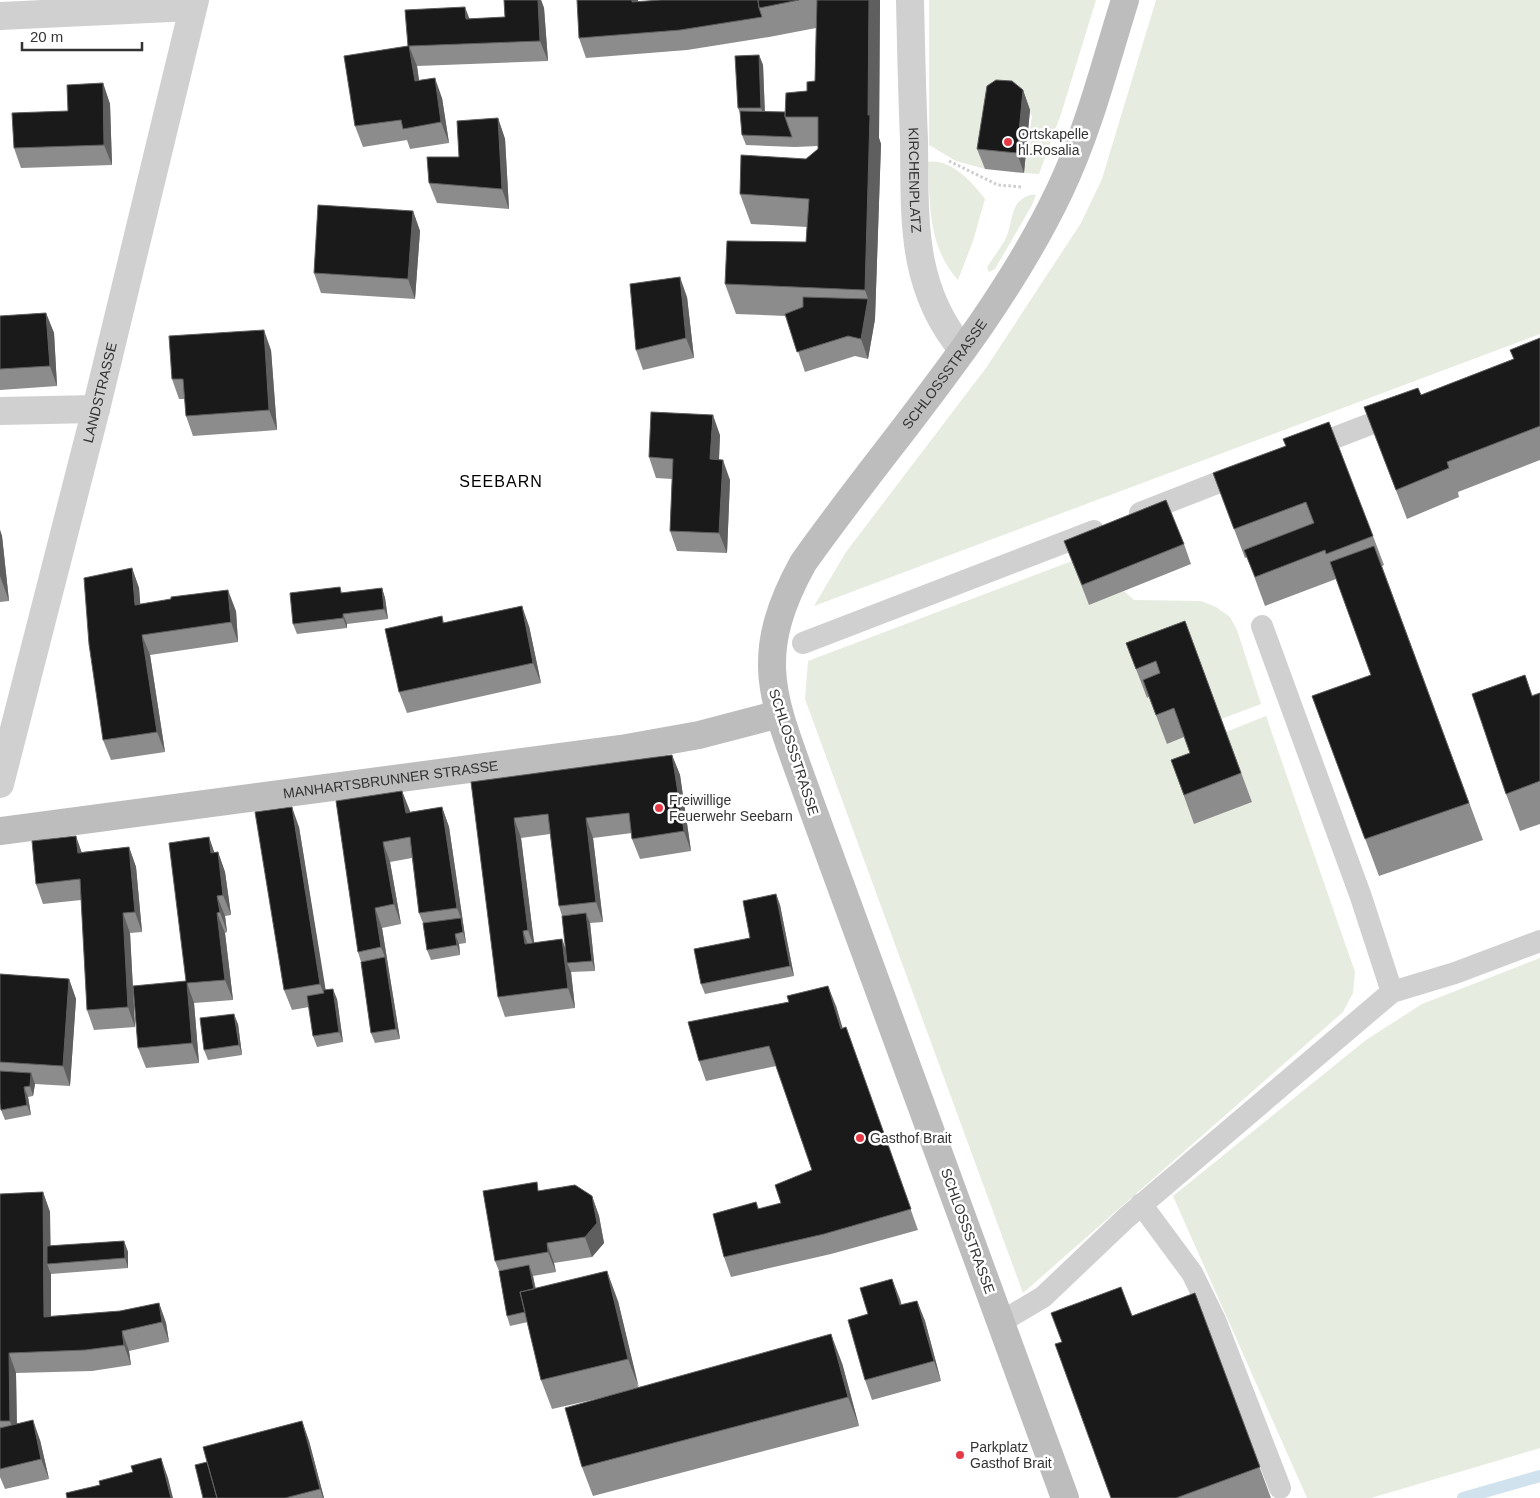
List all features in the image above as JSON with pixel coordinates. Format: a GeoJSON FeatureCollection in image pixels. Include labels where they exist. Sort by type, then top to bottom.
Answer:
{"type":"FeatureCollection","features":[{"type":"Feature","properties":{"kind":"main road","name":"SCHLOSSSTRASSE"},"geometry":{"type":"LineString","coordinates":[[1065,1498],[779,714],[772,688],[771,654],[786,595],[803,563],[962,349],[1002,291],[1060,191],[1073,162],[1099,88],[1125,0]]}},
{"type":"Feature","properties":{"kind":"main road","name":"MANHARTSBRUNNER STRASSE"},"geometry":{"type":"LineString","coordinates":[[0,831],[621,749],[699,734],[779,714]]}},
{"type":"Feature","properties":{"kind":"street","name":"KIRCHENPLATZ"},"geometry":{"type":"LineString","coordinates":[[910,0],[916,226],[920,257],[940,319],[962,349]]}},
{"type":"Feature","properties":{"kind":"street"},"geometry":{"type":"LineString","coordinates":[[0,16],[194,4]]}},
{"type":"Feature","properties":{"kind":"street","name":"LANDSTRASSE"},"geometry":{"type":"LineString","coordinates":[[0,784],[96,409],[194,4]]}},
{"type":"Feature","properties":{"kind":"street"},"geometry":{"type":"LineString","coordinates":[[0,411],[96,409]]}},
{"type":"Feature","properties":{"kind":"lane"},"geometry":{"type":"LineString","coordinates":[[1288,455],[1419,405]]}},
{"type":"Feature","properties":{"kind":"lane"},"geometry":{"type":"LineString","coordinates":[[803,643],[1260,466]]}},
{"type":"Feature","properties":{"kind":"lane"},"geometry":{"type":"LineString","coordinates":[[1262,626],[1361,897],[1392,992]]}},
{"type":"Feature","properties":{"kind":"lane"},"geometry":{"type":"LineString","coordinates":[[1001,1322],[1043,1297],[1141,1204],[1392,992],[1455,973],[1540,941]]}},
{"type":"Feature","properties":{"kind":"lane"},"geometry":{"type":"LineString","coordinates":[[1141,1204],[1192,1273],[1215,1320],[1280,1488]]}},
{"type":"Feature","properties":{"kind":"path"},"geometry":{"type":"LineString","coordinates":[[914,144],[998,185],[1060,191]]}},
{"type":"Feature","properties":{"kind":"shaded area"},"geometry":{"type":"Polygon","coordinates":[[[929,0],[1096,0],[1061,114],[1039,174],[1024,173],[1032,116],[1027,106],[992,113],[985,169],[956,161],[929,145],[929,0]]]}},
{"type":"Feature","properties":{"kind":"shaded area"},"geometry":{"type":"Polygon","coordinates":[[[1156,0],[1540,0],[1540,334],[814,606],[846,552],[986,368],[1081,223],[1102,179],[1156,0]]]}},
{"type":"Feature","properties":{"kind":"shaded area"},"geometry":{"type":"Polygon","coordinates":[[[928,162],[945,164],[961,173],[985,199],[973,241],[958,280],[941,254],[932,224],[928,162]]]}},
{"type":"Feature","properties":{"kind":"shaded area"},"geometry":{"type":"Polygon","coordinates":[[[1036,195],[1032,205],[995,269],[989,272],[987,267],[1008,234],[1015,208],[1023,198],[1036,195]]]}},
{"type":"Feature","properties":{"kind":"shaded area"},"geometry":{"type":"Polygon","coordinates":[[[1072,561],[1089,605],[1124,591],[1134,600],[1201,601],[1216,607],[1230,617],[1237,630],[1261,704],[1221,719],[1137,672],[1147,698],[1166,690],[1167,744],[1184,737],[1201,782],[1252,802],[1226,732],[1266,716],[1355,972],[1353,993],[1343,1012],[1023,1293],[805,699],[808,661],[1072,561]]]}},
{"type":"Feature","properties":{"kind":"shaded area"},"geometry":{"type":"Polygon","coordinates":[[[1540,958],[1540,1448],[1371,1498],[1307,1498],[1173,1196],[1366,1040],[1422,1004],[1540,958]]]}},
{"type":"Feature","properties":{"kind":"building"},"geometry":{"type":"Polygon","coordinates":[[[504,0],[538,0],[540,41],[409,46],[415,81],[435,78],[441,122],[403,129],[401,120],[355,126],[344,56],[408,46],[405,10],[465,7],[466,19],[505,17],[504,0]]]}},
{"type":"Feature","properties":{"kind":"building"},"geometry":{"type":"Polygon","coordinates":[[[577,0],[632,0],[632,2],[661,0],[758,0],[762,17],[680,30],[579,38],[577,0]]]}},
{"type":"Feature","properties":{"kind":"building"},"geometry":{"type":"Polygon","coordinates":[[[758,0],[799,0],[759,8],[758,0]]]}},
{"type":"Feature","properties":{"kind":"building"},"geometry":{"type":"Polygon","coordinates":[[[817,0],[869,0],[868,115],[870,115],[865,290],[725,284],[727,241],[806,242],[809,199],[740,194],[741,155],[806,159],[818,149],[818,117],[785,117],[786,93],[807,91],[807,82],[815,81],[817,0]]]}},
{"type":"Feature","properties":{"kind":"building"},"geometry":{"type":"Polygon","coordinates":[[[759,55],[761,108],[738,108],[735,56],[759,55]]]}},
{"type":"Feature","properties":{"kind":"building"},"geometry":{"type":"Polygon","coordinates":[[[996,80],[1012,81],[1023,90],[1017,153],[977,149],[987,86],[996,80]]]}},
{"type":"Feature","properties":{"kind":"building"},"geometry":{"type":"Polygon","coordinates":[[[103,83],[104,145],[14,148],[12,113],[68,111],[67,85],[103,83]]]}},
{"type":"Feature","properties":{"kind":"building"},"geometry":{"type":"Polygon","coordinates":[[[740,111],[785,112],[792,137],[742,135],[740,111]]]}},
{"type":"Feature","properties":{"kind":"building"},"geometry":{"type":"Polygon","coordinates":[[[498,118],[502,189],[429,183],[427,157],[459,157],[457,121],[498,118]]]}},
{"type":"Feature","properties":{"kind":"building"},"geometry":{"type":"Polygon","coordinates":[[[318,205],[413,211],[408,279],[314,273],[318,205]]]}},
{"type":"Feature","properties":{"kind":"building"},"geometry":{"type":"Polygon","coordinates":[[[680,277],[686,338],[636,350],[630,284],[680,277]]]}},
{"type":"Feature","properties":{"kind":"building"},"geometry":{"type":"Polygon","coordinates":[[[803,297],[868,299],[861,339],[848,336],[797,352],[785,314],[803,307],[803,297]]]}},
{"type":"Feature","properties":{"kind":"building"},"geometry":{"type":"Polygon","coordinates":[[[46,313],[50,366],[0,369],[0,316],[46,313]]]}},
{"type":"Feature","properties":{"kind":"building"},"geometry":{"type":"Polygon","coordinates":[[[264,330],[269,410],[186,416],[183,379],[172,379],[169,336],[264,330]]]}},
{"type":"Feature","properties":{"kind":"building"},"geometry":{"type":"Polygon","coordinates":[[[1540,338],[1540,426],[1447,462],[1449,468],[1396,490],[1364,407],[1418,388],[1421,395],[1514,359],[1510,350],[1540,338]]]}},
{"type":"Feature","properties":{"kind":"building"},"geometry":{"type":"Polygon","coordinates":[[[651,412],[713,415],[710,459],[723,460],[719,533],[670,531],[673,459],[649,457],[651,412]]]}},
{"type":"Feature","properties":{"kind":"building"},"geometry":{"type":"Polygon","coordinates":[[[1329,422],[1373,536],[1326,554],[1325,550],[1255,577],[1244,550],[1314,523],[1306,502],[1234,529],[1213,473],[1286,446],[1283,439],[1329,422]]]}},
{"type":"Feature","properties":{"kind":"building"},"geometry":{"type":"Polygon","coordinates":[[[1166,500],[1184,544],[1082,585],[1064,541],[1166,500]]]}},
{"type":"Feature","properties":{"kind":"building"},"geometry":{"type":"Polygon","coordinates":[[[1374,546],[1469,803],[1365,839],[1312,696],[1371,675],[1330,562],[1374,546]]]}},
{"type":"Feature","properties":{"kind":"building"},"geometry":{"type":"Polygon","coordinates":[[[132,568],[135,605],[171,599],[171,597],[228,590],[231,622],[142,635],[157,732],[103,740],[89,644],[84,578],[132,568]]]}},
{"type":"Feature","properties":{"kind":"building"},"geometry":{"type":"Polygon","coordinates":[[[340,587],[341,593],[382,588],[384,609],[343,614],[343,618],[293,624],[290,593],[340,587]]]}},
{"type":"Feature","properties":{"kind":"building"},"geometry":{"type":"Polygon","coordinates":[[[522,606],[533,663],[399,692],[385,629],[442,616],[443,623],[522,606]]]}},
{"type":"Feature","properties":{"kind":"building"},"geometry":{"type":"Polygon","coordinates":[[[1185,621],[1241,773],[1184,795],[1171,760],[1190,753],[1174,708],[1156,715],[1143,680],[1160,673],[1156,661],[1136,669],[1126,643],[1185,621]]]}},
{"type":"Feature","properties":{"kind":"building"},"geometry":{"type":"Polygon","coordinates":[[[1525,675],[1532,696],[1540,693],[1540,781],[1506,794],[1472,694],[1525,675]]]}},
{"type":"Feature","properties":{"kind":"building"},"geometry":{"type":"Polygon","coordinates":[[[672,755],[684,831],[632,839],[629,813],[586,818],[596,902],[559,906],[548,814],[514,818],[528,930],[523,931],[525,944],[562,939],[568,988],[498,997],[471,782],[672,755]]]}},
{"type":"Feature","properties":{"kind":"building"},"geometry":{"type":"Polygon","coordinates":[[[402,791],[406,813],[442,807],[457,908],[419,913],[410,837],[383,842],[394,904],[375,908],[381,947],[358,952],[336,801],[402,791]]]}},
{"type":"Feature","properties":{"kind":"building"},"geometry":{"type":"Polygon","coordinates":[[[292,807],[320,984],[284,990],[255,812],[292,807]]]}},
{"type":"Feature","properties":{"kind":"building"},"geometry":{"type":"Polygon","coordinates":[[[76,836],[78,853],[129,847],[135,912],[123,913],[128,1007],[87,1010],[80,879],[36,884],[32,841],[76,836]]]}},
{"type":"Feature","properties":{"kind":"building"},"geometry":{"type":"Polygon","coordinates":[[[209,837],[211,853],[218,852],[223,895],[217,896],[220,912],[217,913],[225,980],[187,983],[192,1043],[138,1048],[133,986],[186,981],[169,843],[209,837]]]}},
{"type":"Feature","properties":{"kind":"building"},"geometry":{"type":"Polygon","coordinates":[[[776,894],[790,966],[701,984],[694,949],[750,938],[743,901],[776,894]]]}},
{"type":"Feature","properties":{"kind":"building"},"geometry":{"type":"Polygon","coordinates":[[[586,913],[592,961],[567,963],[562,916],[586,913]]]}},
{"type":"Feature","properties":{"kind":"building"},"geometry":{"type":"Polygon","coordinates":[[[461,918],[463,932],[455,934],[457,945],[427,950],[423,923],[461,918]]]}},
{"type":"Feature","properties":{"kind":"building"},"geometry":{"type":"Polygon","coordinates":[[[385,957],[396,1029],[371,1033],[361,962],[385,957]]]}},
{"type":"Feature","properties":{"kind":"building"},"geometry":{"type":"Polygon","coordinates":[[[0,974],[69,979],[63,1066],[0,1062],[0,974]]]}},
{"type":"Feature","properties":{"kind":"building"},"geometry":{"type":"Polygon","coordinates":[[[828,986],[841,1029],[846,1027],[911,1209],[824,1234],[724,1257],[713,1214],[756,1202],[758,1209],[781,1203],[775,1185],[812,1170],[769,1046],[699,1061],[688,1022],[789,1002],[787,996],[828,986]]]}},
{"type":"Feature","properties":{"kind":"building"},"geometry":{"type":"Polygon","coordinates":[[[333,989],[339,1032],[313,1036],[307,996],[324,993],[323,990],[333,989]]]}},
{"type":"Feature","properties":{"kind":"building"},"geometry":{"type":"Polygon","coordinates":[[[234,1014],[239,1045],[204,1050],[200,1018],[234,1014]]]}},
{"type":"Feature","properties":{"kind":"building"},"geometry":{"type":"Polygon","coordinates":[[[0,1071],[31,1073],[30,1086],[24,1087],[27,1105],[1,1110],[0,1071]]]}},
{"type":"Feature","properties":{"kind":"building"},"geometry":{"type":"Polygon","coordinates":[[[537,1182],[538,1191],[575,1185],[592,1196],[597,1223],[585,1237],[547,1243],[548,1252],[495,1261],[483,1191],[537,1182]]]}},
{"type":"Feature","properties":{"kind":"building"},"geometry":{"type":"Polygon","coordinates":[[[43,1192],[44,1317],[120,1311],[159,1303],[162,1322],[122,1331],[124,1345],[85,1350],[9,1353],[10,1421],[0,1421],[0,1194],[43,1192]]]}},
{"type":"Feature","properties":{"kind":"building"},"geometry":{"type":"Polygon","coordinates":[[[124,1241],[125,1258],[47,1264],[47,1246],[124,1241]]]}},
{"type":"Feature","properties":{"kind":"building"},"geometry":{"type":"Polygon","coordinates":[[[529,1265],[534,1289],[520,1292],[525,1312],[507,1316],[499,1271],[529,1265]]]}},
{"type":"Feature","properties":{"kind":"building"},"geometry":{"type":"Polygon","coordinates":[[[607,1271],[628,1359],[541,1380],[520,1292],[607,1271]]]}},
{"type":"Feature","properties":{"kind":"building"},"geometry":{"type":"Polygon","coordinates":[[[892,1279],[900,1305],[917,1301],[934,1361],[865,1380],[848,1320],[868,1314],[860,1288],[892,1279]]]}},
{"type":"Feature","properties":{"kind":"building"},"geometry":{"type":"Polygon","coordinates":[[[1121,1287],[1132,1316],[1195,1293],[1260,1467],[1176,1498],[1111,1498],[1055,1344],[1062,1342],[1051,1313],[1121,1287]]]}},
{"type":"Feature","properties":{"kind":"building"},"geometry":{"type":"Polygon","coordinates":[[[831,1334],[848,1397],[582,1467],[565,1408],[831,1334]]]}},
{"type":"Feature","properties":{"kind":"building"},"geometry":{"type":"Polygon","coordinates":[[[33,1420],[41,1459],[0,1469],[0,1428],[33,1420]]]}},
{"type":"Feature","properties":{"kind":"building"},"geometry":{"type":"Polygon","coordinates":[[[302,1421],[320,1489],[285,1498],[217,1498],[203,1447],[302,1421]]]}},
{"type":"Feature","properties":{"kind":"building"},"geometry":{"type":"Polygon","coordinates":[[[161,1458],[171,1498],[67,1498],[66,1493],[100,1485],[99,1481],[133,1472],[131,1466],[161,1458]]]}},
{"type":"Feature","properties":{"kind":"building"},"geometry":{"type":"Polygon","coordinates":[[[207,1462],[217,1498],[203,1498],[195,1465],[207,1462]]]}},
{"type":"Feature","properties":{"kind":"waterway"},"geometry":{"type":"LineString","coordinates":[[1463,1498],[1540,1476]]}},
{"type":"Feature","properties":{"kind":"place","name":"Ortskapelle hl.Rosalia"},"geometry":{"type":"Point","coordinates":[1008,142]}},
{"type":"Feature","properties":{"kind":"place","name":"Freiwillige Feuerwehr Seebarn"},"geometry":{"type":"Point","coordinates":[659,808]}},
{"type":"Feature","properties":{"kind":"place","name":"Gasthof Brait"},"geometry":{"type":"Point","coordinates":[860,1138]}},
{"type":"Feature","properties":{"kind":"place","name":"Parkplatz Gasthof Brait"},"geometry":{"type":"Point","coordinates":[960,1455]}},
{"type":"Feature","properties":{"kind":"district","name":"SEEBARN"},"geometry":{"type":"Point","coordinates":[501,481]}}]}
